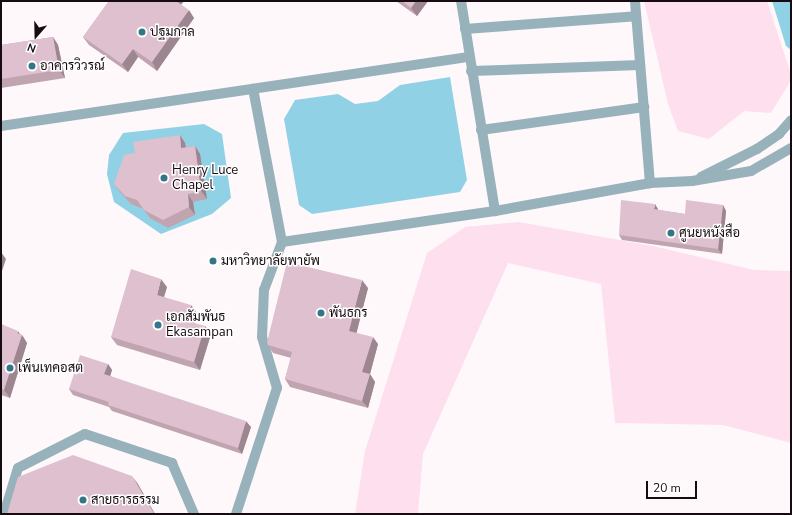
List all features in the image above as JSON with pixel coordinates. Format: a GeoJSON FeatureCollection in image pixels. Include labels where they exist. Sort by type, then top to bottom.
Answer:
{"type":"FeatureCollection","features":[{"type":"Feature","properties":{"kind":"lane"},"geometry":{"type":"LineString","coordinates":[[461,1],[495,211]]}},
{"type":"Feature","properties":{"kind":"lane"},"geometry":{"type":"LineString","coordinates":[[635,1],[650,183]]}},
{"type":"Feature","properties":{"kind":"lane"},"geometry":{"type":"LineString","coordinates":[[465,29],[636,16]]}},
{"type":"Feature","properties":{"kind":"lane"},"geometry":{"type":"LineString","coordinates":[[1,126],[469,57]]}},
{"type":"Feature","properties":{"kind":"lane"},"geometry":{"type":"LineString","coordinates":[[471,70],[640,65]]}},
{"type":"Feature","properties":{"kind":"lane"},"geometry":{"type":"LineString","coordinates":[[236,514],[277,388],[262,337],[264,290],[282,242],[253,89]]}},
{"type":"Feature","properties":{"kind":"lane"},"geometry":{"type":"LineString","coordinates":[[481,130],[644,107]]}},
{"type":"Feature","properties":{"kind":"lane"},"geometry":{"type":"LineString","coordinates":[[692,181],[757,149],[779,134],[791,120]]}},
{"type":"Feature","properties":{"kind":"lane"},"geometry":{"type":"LineString","coordinates":[[282,242],[495,211],[650,183],[692,181],[751,171],[791,148]]}},
{"type":"Feature","properties":{"kind":"lane"},"geometry":{"type":"LineString","coordinates":[[4,514],[18,468],[85,434],[172,462],[194,514]]}},
{"type":"Feature","properties":{"kind":"shaded area"},"geometry":{"type":"Polygon","coordinates":[[[644,1],[767,1],[791,74],[791,80],[771,113],[744,111],[709,139],[678,131],[668,104],[644,1]]]}},
{"type":"Feature","properties":{"kind":"shaded area"},"geometry":{"type":"Polygon","coordinates":[[[519,222],[653,246],[754,270],[791,271],[791,443],[723,425],[615,423],[601,284],[508,263],[423,454],[418,514],[355,514],[365,451],[427,253],[465,227],[519,222]]]}},
{"type":"Feature","properties":{"kind":"water"},"geometry":{"type":"Polygon","coordinates":[[[772,1],[791,1],[791,50],[786,46],[772,1]]]}},
{"type":"Feature","properties":{"kind":"water"},"geometry":{"type":"Polygon","coordinates":[[[450,77],[467,180],[460,192],[312,214],[299,205],[284,119],[295,100],[338,94],[355,104],[378,101],[400,85],[450,77]]]}},
{"type":"Feature","properties":{"kind":"water"},"geometry":{"type":"Polygon","coordinates":[[[204,124],[222,134],[231,198],[212,214],[161,234],[114,202],[107,174],[109,155],[123,133],[204,124]]]}},
{"type":"Feature","properties":{"kind":"building","name":"ปฐมกาล"},"geometry":{"type":"Polygon","coordinates":[[[109,1],[176,1],[189,10],[152,62],[133,49],[122,64],[83,37],[109,1]]]}},
{"type":"Feature","properties":{"kind":"building"},"geometry":{"type":"Polygon","coordinates":[[[402,1],[416,1],[411,8],[402,1]]]}},
{"type":"Feature","properties":{"kind":"building","name":"อาคารวิวรณ์"},"geometry":{"type":"Polygon","coordinates":[[[53,37],[59,70],[1,79],[1,45],[53,37]]]}},
{"type":"Feature","properties":{"kind":"building","name":"Henry Luce Chapel"},"geometry":{"type":"Polygon","coordinates":[[[180,135],[181,148],[195,146],[201,191],[188,194],[189,207],[163,220],[144,210],[137,200],[125,196],[114,184],[124,155],[135,153],[133,142],[180,135]]]}},
{"type":"Feature","properties":{"kind":"building"},"geometry":{"type":"Polygon","coordinates":[[[621,200],[655,204],[654,209],[685,214],[686,200],[723,205],[718,249],[619,235],[621,200]]]}},
{"type":"Feature","properties":{"kind":"building","name":"พันธกร"},"geometry":{"type":"Polygon","coordinates":[[[287,262],[362,280],[349,331],[373,337],[362,372],[370,374],[362,401],[285,379],[292,352],[268,345],[267,342],[287,262]]]}},
{"type":"Feature","properties":{"kind":"building","name":"เอกสัมพันธ Ekasampan"},"geometry":{"type":"Polygon","coordinates":[[[131,269],[161,279],[157,295],[191,305],[187,321],[205,326],[194,362],[111,337],[131,269]]]}},
{"type":"Feature","properties":{"kind":"building"},"geometry":{"type":"Polygon","coordinates":[[[1,324],[18,331],[17,333],[22,335],[4,390],[1,389],[1,324]]]}},
{"type":"Feature","properties":{"kind":"building"},"geometry":{"type":"Polygon","coordinates":[[[80,355],[108,364],[104,374],[246,421],[238,448],[108,405],[109,402],[69,389],[80,355]]]}},
{"type":"Feature","properties":{"kind":"building","name":"สายธารธรรม"},"geometry":{"type":"Polygon","coordinates":[[[73,455],[132,476],[154,514],[7,514],[18,477],[73,455]]]}},
{"type":"Feature","properties":{"kind":"place","name":"ปฐมกาล"},"geometry":{"type":"Point","coordinates":[142,32]}},
{"type":"Feature","properties":{"kind":"place","name":"อาคารวิวรณ์"},"geometry":{"type":"Point","coordinates":[32,66]}},
{"type":"Feature","properties":{"kind":"place","name":"Henry Luce Chapel"},"geometry":{"type":"Point","coordinates":[164,178]}},
{"type":"Feature","properties":{"kind":"place","name":"ศูนยหนังสือ"},"geometry":{"type":"Point","coordinates":[671,233]}},
{"type":"Feature","properties":{"kind":"place","name":"มหาวิทยาลัยพายัพ"},"geometry":{"type":"Point","coordinates":[213,261]}},
{"type":"Feature","properties":{"kind":"place","name":"พันธกร"},"geometry":{"type":"Point","coordinates":[321,313]}},
{"type":"Feature","properties":{"kind":"place","name":"เอกสัมพันธ Ekasampan"},"geometry":{"type":"Point","coordinates":[158,325]}},
{"type":"Feature","properties":{"kind":"place","name":"เพ็นเทคอสต"},"geometry":{"type":"Point","coordinates":[10,368]}},
{"type":"Feature","properties":{"kind":"place","name":"สายธารธรรม"},"geometry":{"type":"Point","coordinates":[83,500]}}]}
